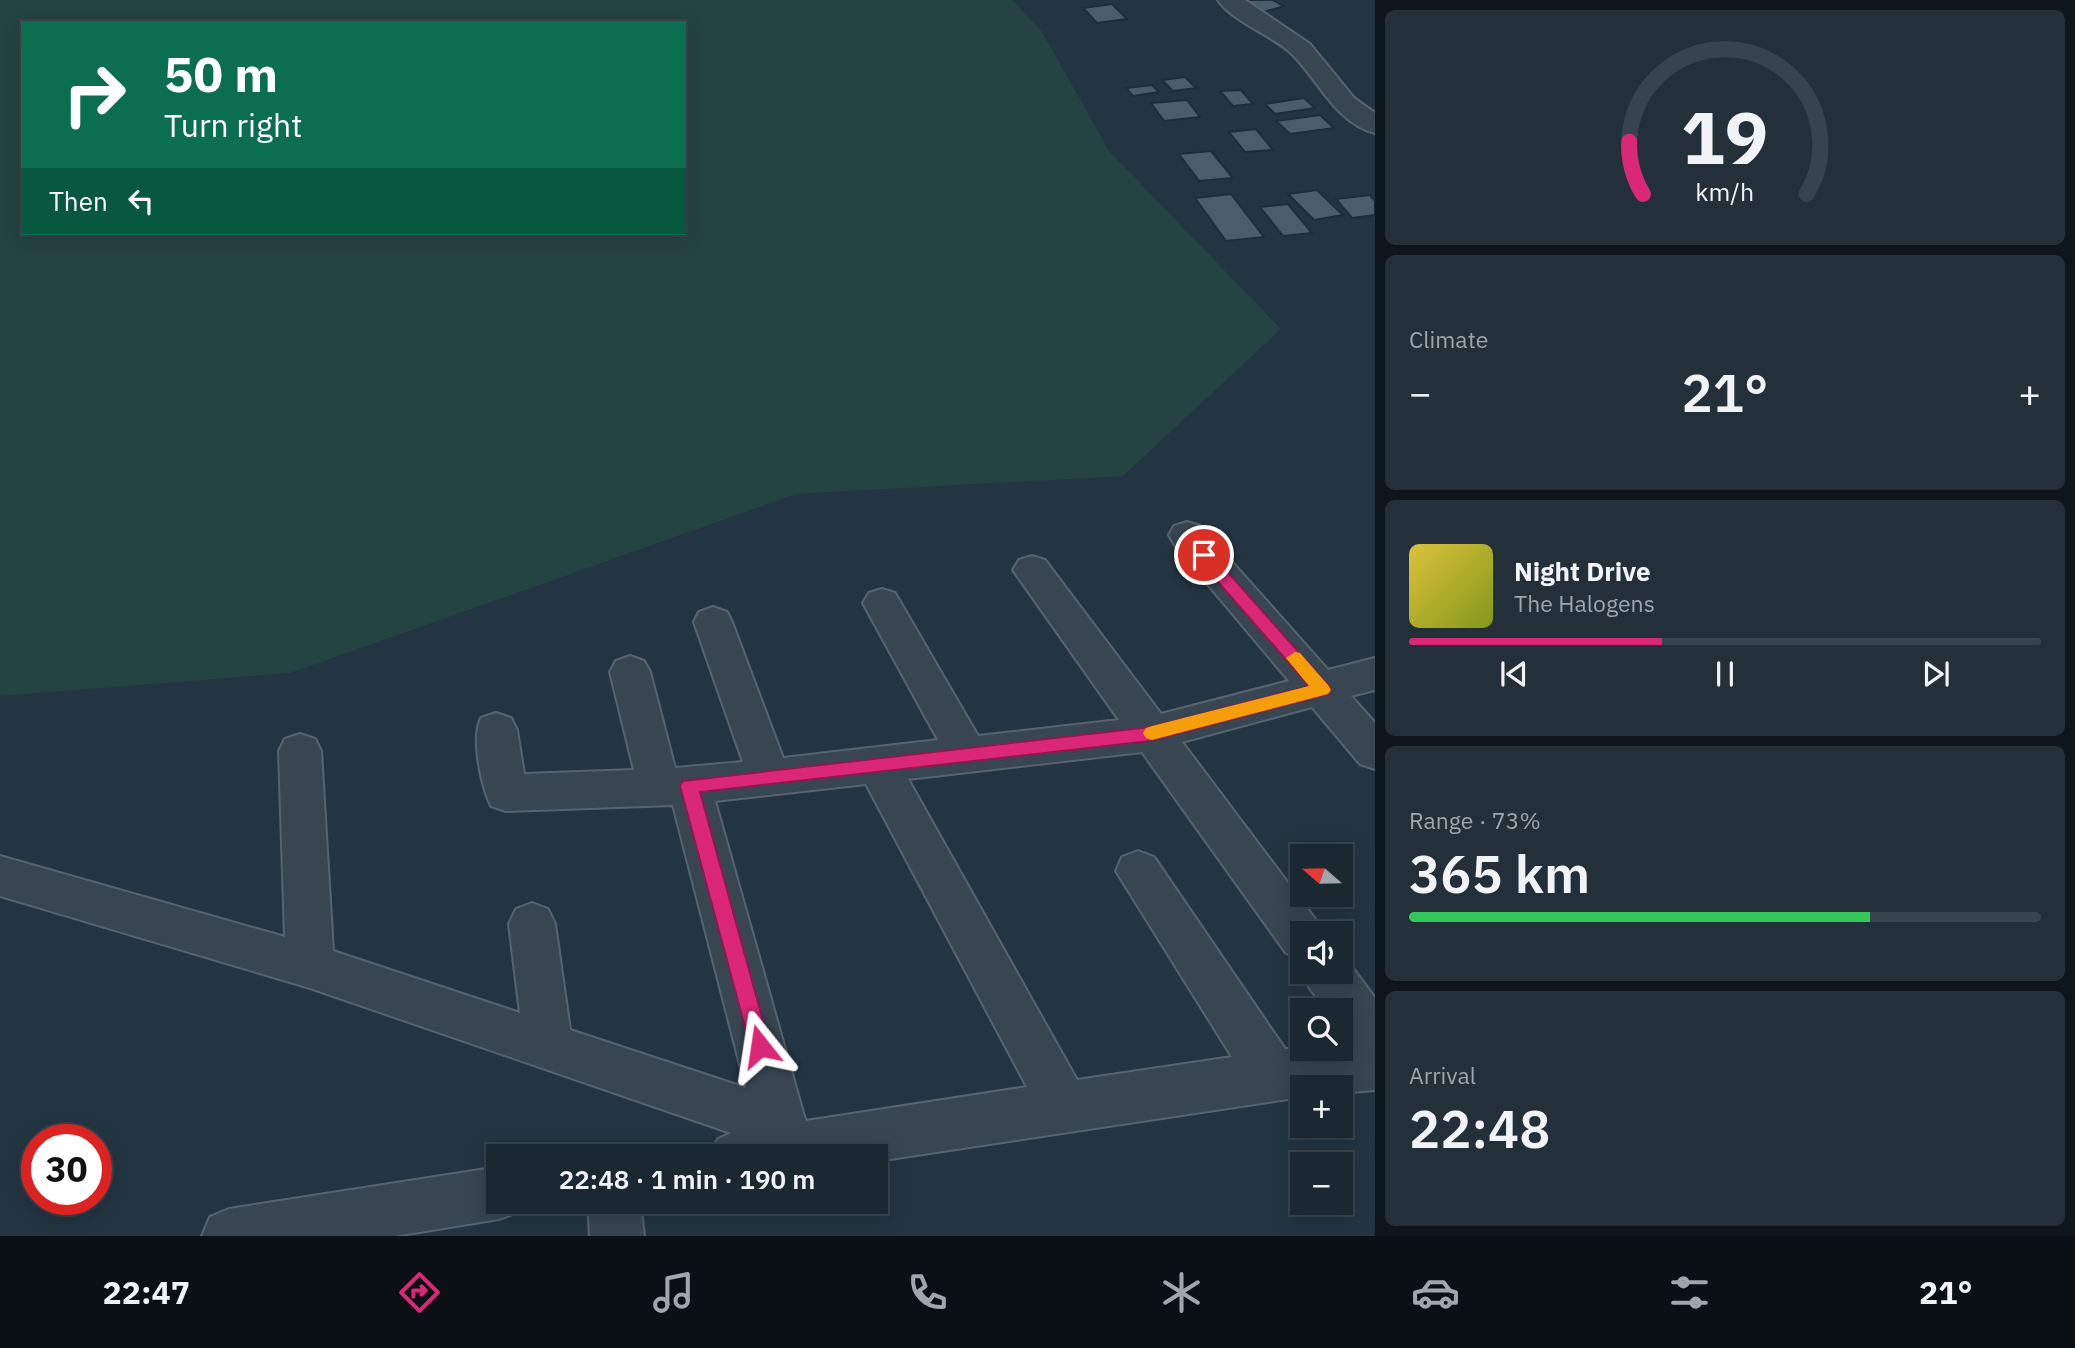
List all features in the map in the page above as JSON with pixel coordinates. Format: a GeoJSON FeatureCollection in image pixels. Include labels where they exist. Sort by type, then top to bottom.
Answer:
{"type":"FeatureCollection","features":[{"type":"Feature","properties":{"kind":"street"},"geometry":{"type":"LineString","coordinates":[[1230,0],[1301,49],[1345,103],[1375,125]]}},
{"type":"Feature","properties":{"kind":"street"},"geometry":{"type":"LineString","coordinates":[[1187,535],[1375,752]]}},
{"type":"Feature","properties":{"kind":"street"},"geometry":{"type":"LineString","coordinates":[[1032,570],[1290,922]]}},
{"type":"Feature","properties":{"kind":"street"},"geometry":{"type":"LineString","coordinates":[[882,603],[967,754]]}},
{"type":"Feature","properties":{"kind":"street"},"geometry":{"type":"LineString","coordinates":[[713,622],[769,777]]}},
{"type":"Feature","properties":{"kind":"street"},"geometry":{"type":"LineString","coordinates":[[631,672],[674,787],[787,1136]]}},
{"type":"Feature","properties":{"kind":"street"},"geometry":{"type":"LineString","coordinates":[[496,730],[506,793],[674,787],[1150,734],[1375,674]]}},
{"type":"Feature","properties":{"kind":"street"},"geometry":{"type":"LineString","coordinates":[[300,751],[310,966]]}},
{"type":"Feature","properties":{"kind":"street"},"geometry":{"type":"LineString","coordinates":[[878,765],[1064,1107]]}},
{"type":"Feature","properties":{"kind":"street"},"geometry":{"type":"LineString","coordinates":[[1138,871],[1273,1075]]}},
{"type":"Feature","properties":{"kind":"street"},"geometry":{"type":"LineString","coordinates":[[0,876],[310,966],[548,1046],[787,1136]]}},
{"type":"Feature","properties":{"kind":"street"},"geometry":{"type":"LineString","coordinates":[[532,924],[548,1046]]}},
{"type":"Feature","properties":{"kind":"street"},"geometry":{"type":"LineString","coordinates":[[1336,984],[1375,1037]]}},
{"type":"Feature","properties":{"kind":"street"},"geometry":{"type":"LineString","coordinates":[[768,1144],[787,1136],[1064,1107],[1273,1075],[1375,1066]]}},
{"type":"Feature","properties":{"kind":"street"},"geometry":{"type":"LineString","coordinates":[[229,1236],[486,1196]]}},
{"type":"Feature","properties":{"kind":"street"},"geometry":{"type":"LineString","coordinates":[[615,1214],[617,1236]]}},
{"type":"Feature","properties":{"kind":"green space"},"geometry":{"type":"Polygon","coordinates":[[[0,0],[1012,0],[1041,30],[1109,151],[1281,329],[1123,476],[796,494],[290,673],[0,696],[0,0]]]}},
{"type":"Feature","properties":{"kind":"building"},"geometry":{"type":"Polygon","coordinates":[[[1243,0],[1273,0],[1284,6],[1264,12],[1243,0]]]}},
{"type":"Feature","properties":{"kind":"building"},"geometry":{"type":"Polygon","coordinates":[[[1112,4],[1127,19],[1097,23],[1083,8],[1112,4]]]}},
{"type":"Feature","properties":{"kind":"building"},"geometry":{"type":"Polygon","coordinates":[[[1185,77],[1196,88],[1173,91],[1162,80],[1185,77]]]}},
{"type":"Feature","properties":{"kind":"building"},"geometry":{"type":"Polygon","coordinates":[[[1152,85],[1159,92],[1133,96],[1126,88],[1152,85]]]}},
{"type":"Feature","properties":{"kind":"building"},"geometry":{"type":"Polygon","coordinates":[[[1241,90],[1253,104],[1233,106],[1220,91],[1241,90]]]}},
{"type":"Feature","properties":{"kind":"building"},"geometry":{"type":"Polygon","coordinates":[[[1304,98],[1315,108],[1275,114],[1265,104],[1304,98]]]}},
{"type":"Feature","properties":{"kind":"building"},"geometry":{"type":"Polygon","coordinates":[[[1187,100],[1200,117],[1164,121],[1151,103],[1187,100]]]}},
{"type":"Feature","properties":{"kind":"building"},"geometry":{"type":"Polygon","coordinates":[[[1320,115],[1334,128],[1290,134],[1276,121],[1320,115]]]}},
{"type":"Feature","properties":{"kind":"building"},"geometry":{"type":"Polygon","coordinates":[[[1256,129],[1273,150],[1245,152],[1229,132],[1256,129]]]}},
{"type":"Feature","properties":{"kind":"building"},"geometry":{"type":"Polygon","coordinates":[[[1211,151],[1233,178],[1199,181],[1179,154],[1211,151]]]}},
{"type":"Feature","properties":{"kind":"building"},"geometry":{"type":"Polygon","coordinates":[[[1317,190],[1343,215],[1314,220],[1288,194],[1317,190]]]}},
{"type":"Feature","properties":{"kind":"building"},"geometry":{"type":"Polygon","coordinates":[[[1231,194],[1264,237],[1226,241],[1195,198],[1231,194]]]}},
{"type":"Feature","properties":{"kind":"building"},"geometry":{"type":"Polygon","coordinates":[[[1370,195],[1375,201],[1375,215],[1352,218],[1336,199],[1370,195]]]}},
{"type":"Feature","properties":{"kind":"building"},"geometry":{"type":"Polygon","coordinates":[[[1288,204],[1312,233],[1283,236],[1260,207],[1288,204]]]}},
{"type":"Feature","properties":{"kind":"slow traffic"},"geometry":{"type":"LineString","coordinates":[[1152,733],[1322,690],[1295,658]]}},
{"type":"Feature","properties":{"kind":"route"},"geometry":{"type":"LineString","coordinates":[[760,1046],[689,786],[1150,734],[1322,690],[1204,555]]}}]}
